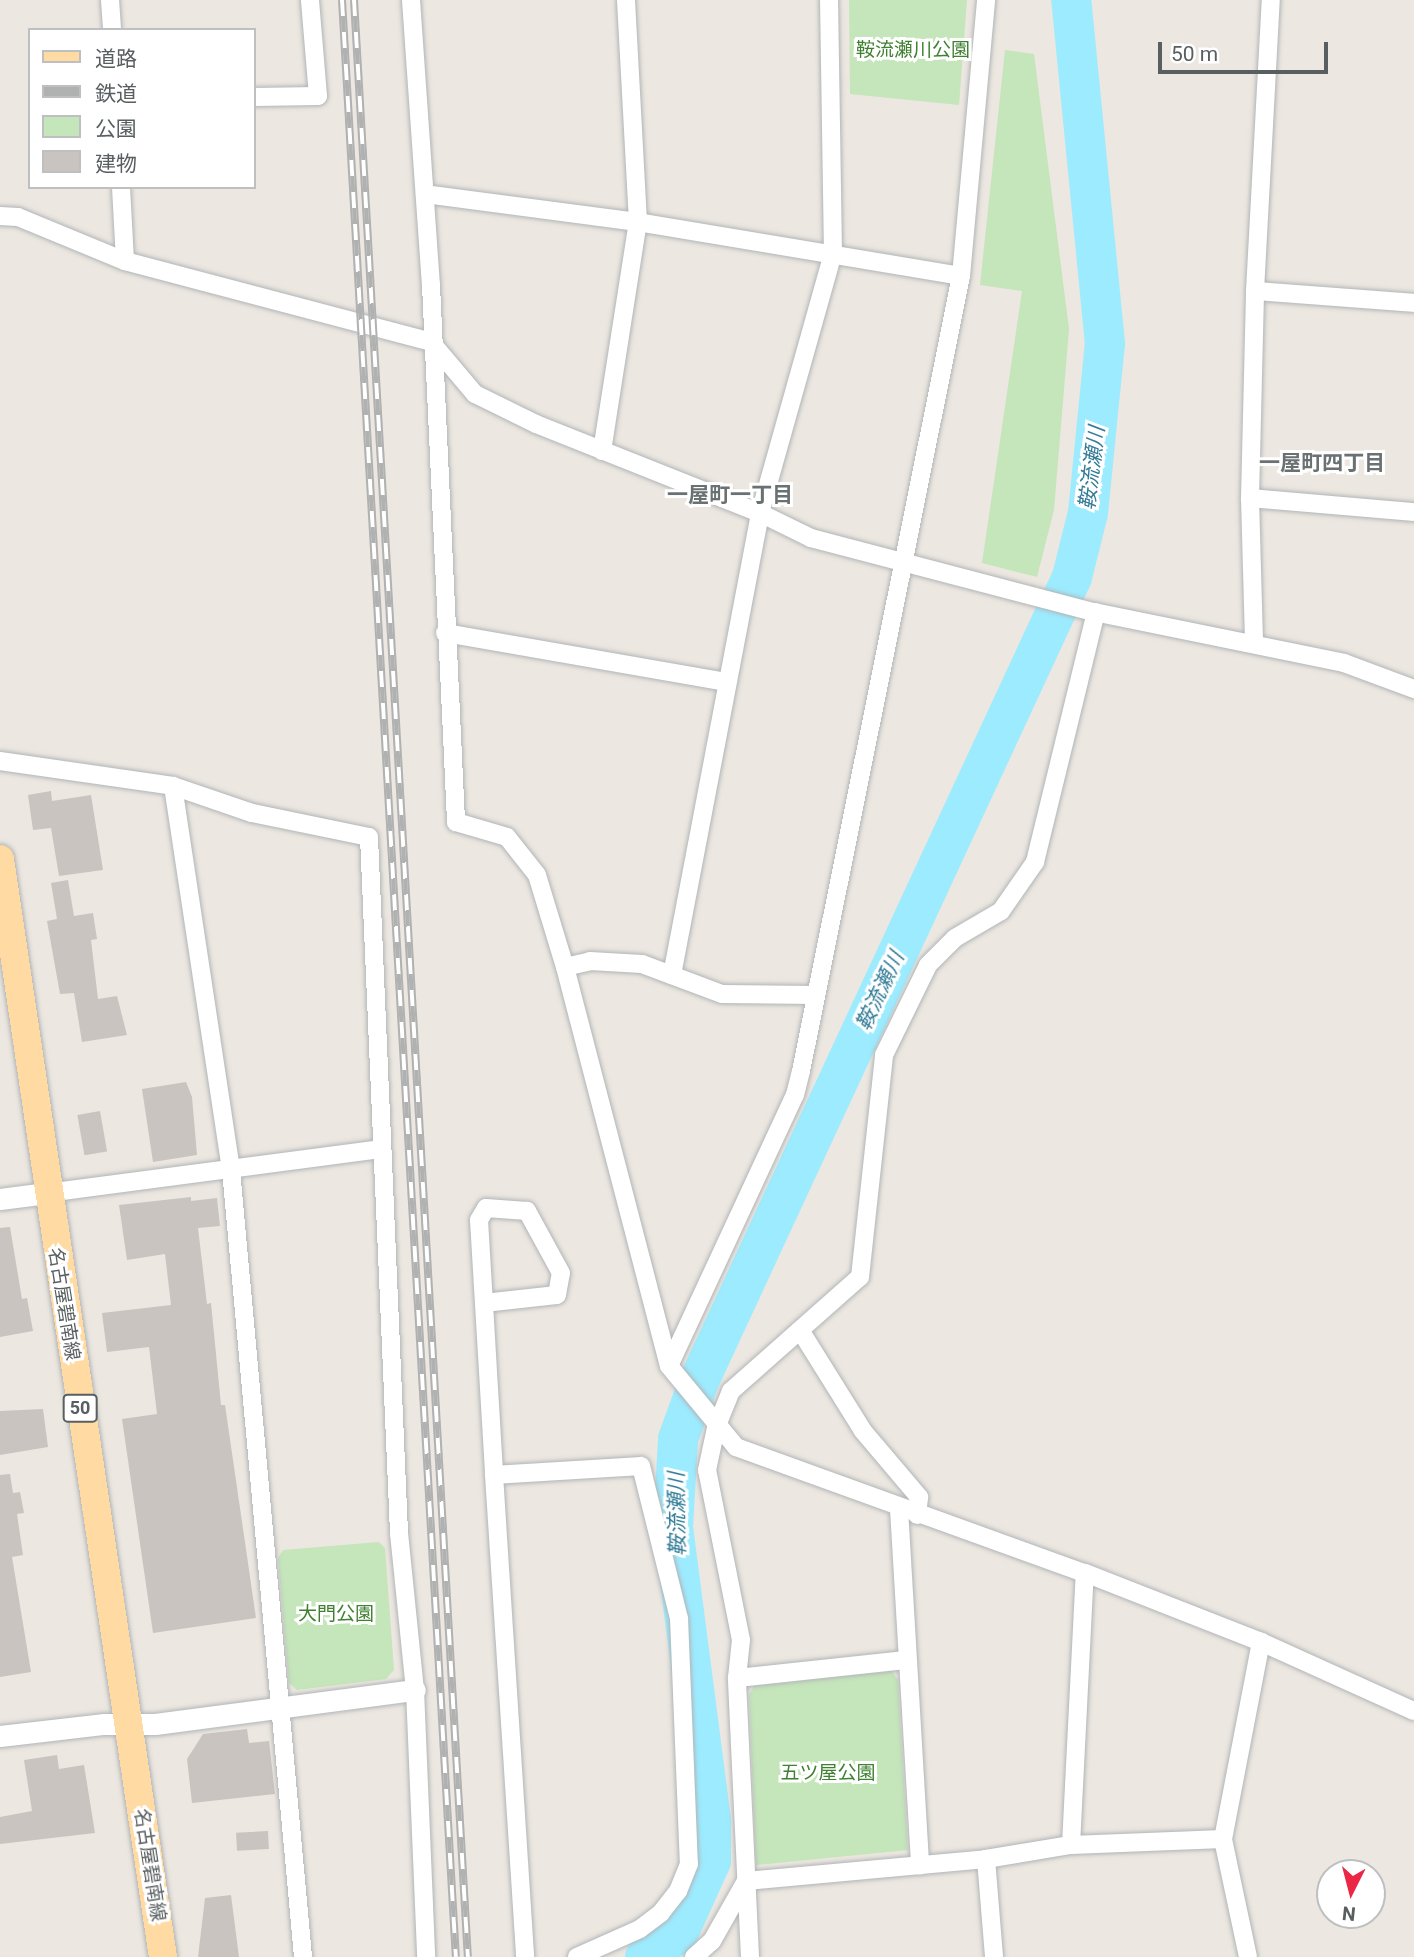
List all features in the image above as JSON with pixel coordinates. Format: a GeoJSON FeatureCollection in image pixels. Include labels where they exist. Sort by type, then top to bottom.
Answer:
{"type":"FeatureCollection","features":[{"type":"Feature","properties":{"kind":"main road","name":"名古屋碧南線"},"geometry":{"type":"LineString","coordinates":[[0,859],[47,1193],[163,1957]]}},
{"type":"Feature","properties":{"kind":"street"},"geometry":{"type":"LineString","coordinates":[[110,0],[112,28]]}},
{"type":"Feature","properties":{"kind":"street"},"geometry":{"type":"LineString","coordinates":[[256,97],[318,96],[310,0]]}},
{"type":"Feature","properties":{"kind":"street"},"geometry":{"type":"LineString","coordinates":[[411,0],[415,109],[425,194],[456,822],[507,837],[537,875],[565,967],[671,1369],[715,1427],[736,1447],[917,1515],[1085,1573],[1261,1642],[1414,1711]]}},
{"type":"Feature","properties":{"kind":"street"},"geometry":{"type":"LineString","coordinates":[[602,451],[638,222],[626,0]]}},
{"type":"Feature","properties":{"kind":"street"},"geometry":{"type":"LineString","coordinates":[[672,975],[760,513],[833,253],[829,0]]}},
{"type":"Feature","properties":{"kind":"street"},"geometry":{"type":"LineString","coordinates":[[671,1369],[794,1095],[961,276],[986,0]]}},
{"type":"Feature","properties":{"kind":"street"},"geometry":{"type":"LineString","coordinates":[[1254,641],[1250,498],[1255,291],[1271,0]]}},
{"type":"Feature","properties":{"kind":"street"},"geometry":{"type":"LineString","coordinates":[[121,189],[125,261]]}},
{"type":"Feature","properties":{"kind":"street"},"geometry":{"type":"LineString","coordinates":[[425,194],[638,222],[961,276]]}},
{"type":"Feature","properties":{"kind":"street"},"geometry":{"type":"LineString","coordinates":[[0,216],[18,217],[125,261],[431,342],[475,394],[602,451],[760,513],[811,538],[902,564],[1095,612],[1254,641],[1344,663],[1414,689]]}},
{"type":"Feature","properties":{"kind":"street"},"geometry":{"type":"LineString","coordinates":[[1255,291],[1414,303]]}},
{"type":"Feature","properties":{"kind":"street"},"geometry":{"type":"LineString","coordinates":[[1250,498],[1414,513]]}},
{"type":"Feature","properties":{"kind":"street"},"geometry":{"type":"LineString","coordinates":[[750,1957],[737,1678],[741,1640],[707,1469],[715,1427],[731,1391],[860,1277],[884,1055],[928,965],[955,939],[1001,911],[1035,862],[1095,612]]}},
{"type":"Feature","properties":{"kind":"street"},"geometry":{"type":"LineString","coordinates":[[446,633],[727,682]]}},
{"type":"Feature","properties":{"kind":"street"},"geometry":{"type":"LineString","coordinates":[[0,761],[173,786],[252,813],[369,837],[399,1533],[415,1690],[426,1957]]}},
{"type":"Feature","properties":{"kind":"street"},"geometry":{"type":"LineString","coordinates":[[173,786],[231,1170],[303,1957]]}},
{"type":"Feature","properties":{"kind":"street"},"geometry":{"type":"LineString","coordinates":[[565,967],[590,961],[631,963],[722,994],[816,995]]}},
{"type":"Feature","properties":{"kind":"street"},"geometry":{"type":"LineString","coordinates":[[0,1199],[382,1149]]}},
{"type":"Feature","properties":{"kind":"street"},"geometry":{"type":"LineString","coordinates":[[484,1303],[557,1295],[561,1273],[527,1211],[486,1208],[479,1220],[494,1475],[525,1957]]}},
{"type":"Feature","properties":{"kind":"street"},"geometry":{"type":"LineString","coordinates":[[800,1330],[856,1420],[919,1497],[917,1515]]}},
{"type":"Feature","properties":{"kind":"street"},"geometry":{"type":"LineString","coordinates":[[494,1475],[641,1466],[679,1618],[689,1864],[678,1891],[661,1913],[640,1929],[577,1957]]}},
{"type":"Feature","properties":{"kind":"street"},"geometry":{"type":"LineString","coordinates":[[899,1508],[920,1865]]}},
{"type":"Feature","properties":{"kind":"street"},"geometry":{"type":"LineString","coordinates":[[1071,1845],[1085,1573]]}},
{"type":"Feature","properties":{"kind":"street"},"geometry":{"type":"LineString","coordinates":[[1248,1957],[1223,1839],[1261,1642]]}},
{"type":"Feature","properties":{"kind":"street"},"geometry":{"type":"LineString","coordinates":[[737,1678],[906,1660]]}},
{"type":"Feature","properties":{"kind":"street"},"geometry":{"type":"LineString","coordinates":[[0,1736],[128,1724],[415,1690]]}},
{"type":"Feature","properties":{"kind":"street"},"geometry":{"type":"LineString","coordinates":[[746,1881],[986,1859],[1071,1845],[1223,1839]]}},
{"type":"Feature","properties":{"kind":"street"},"geometry":{"type":"LineString","coordinates":[[986,1859],[994,1957]]}},
{"type":"Feature","properties":{"kind":"street"},"geometry":{"type":"LineString","coordinates":[[694,1957],[712,1941],[746,1881]]}},
{"type":"Feature","properties":{"kind":"green space","name":"鞍流瀬川公園"},"geometry":{"type":"Polygon","coordinates":[[[849,0],[967,0],[959,105],[850,94],[849,0]]]}},
{"type":"Feature","properties":{"kind":"green space"},"geometry":{"type":"Polygon","coordinates":[[[1005,50],[1034,54],[1069,329],[1054,510],[1037,577],[982,563],[1022,291],[980,285],[1005,50]]]}},
{"type":"Feature","properties":{"kind":"green space","name":"大門公園"},"geometry":{"type":"Polygon","coordinates":[[[379,1542],[385,1548],[394,1670],[386,1679],[297,1690],[289,1683],[278,1558],[283,1550],[379,1542]]]}},
{"type":"Feature","properties":{"kind":"green space","name":"五ツ屋公園"},"geometry":{"type":"Polygon","coordinates":[[[892,1671],[898,1680],[908,1850],[756,1865],[749,1695],[754,1686],[892,1671]]]}},
{"type":"Feature","properties":{"kind":"building"},"geometry":{"type":"Polygon","coordinates":[[[51,791],[52,801],[91,795],[103,870],[59,876],[51,828],[33,830],[28,795],[51,791]]]}},
{"type":"Feature","properties":{"kind":"building"},"geometry":{"type":"Polygon","coordinates":[[[68,880],[74,916],[93,913],[97,939],[91,940],[98,999],[117,996],[127,1035],[82,1042],[74,993],[60,994],[47,921],[57,919],[51,883],[68,880]]]}},
{"type":"Feature","properties":{"kind":"building"},"geometry":{"type":"Polygon","coordinates":[[[186,1082],[192,1097],[197,1155],[153,1162],[142,1089],[186,1082]]]}},
{"type":"Feature","properties":{"kind":"building"},"geometry":{"type":"Polygon","coordinates":[[[100,1111],[107,1151],[84,1155],[77,1115],[100,1111]]]}},
{"type":"Feature","properties":{"kind":"building"},"geometry":{"type":"Polygon","coordinates":[[[191,1197],[191,1201],[217,1198],[220,1226],[198,1228],[207,1304],[211,1303],[221,1405],[225,1405],[256,1618],[153,1633],[122,1419],[157,1414],[149,1347],[107,1352],[102,1313],[171,1305],[165,1254],[127,1260],[119,1205],[191,1197]]]}},
{"type":"Feature","properties":{"kind":"building"},"geometry":{"type":"Polygon","coordinates":[[[10,1227],[22,1299],[27,1298],[33,1331],[0,1337],[0,1228],[10,1227]]]}},
{"type":"Feature","properties":{"kind":"building"},"geometry":{"type":"Polygon","coordinates":[[[43,1409],[48,1447],[0,1455],[0,1411],[43,1409]]]}},
{"type":"Feature","properties":{"kind":"building"},"geometry":{"type":"Polygon","coordinates":[[[10,1474],[13,1493],[20,1492],[24,1513],[17,1514],[23,1555],[12,1557],[31,1672],[0,1677],[0,1475],[10,1474]]]}},
{"type":"Feature","properties":{"kind":"building"},"geometry":{"type":"Polygon","coordinates":[[[247,1729],[249,1743],[269,1741],[275,1794],[192,1803],[187,1759],[203,1734],[247,1729]]]}},
{"type":"Feature","properties":{"kind":"building"},"geometry":{"type":"Polygon","coordinates":[[[57,1755],[59,1769],[84,1765],[95,1833],[0,1844],[0,1817],[32,1811],[24,1760],[57,1755]]]}},
{"type":"Feature","properties":{"kind":"building"},"geometry":{"type":"Polygon","coordinates":[[[268,1831],[269,1849],[237,1851],[236,1833],[268,1831]]]}},
{"type":"Feature","properties":{"kind":"building"},"geometry":{"type":"Polygon","coordinates":[[[231,1895],[239,1957],[198,1957],[205,1898],[231,1895]]]}},
{"type":"Feature","properties":{"kind":"waterway","name":"鞍流瀬川"},"geometry":{"type":"LineString","coordinates":[[645,1957],[678,1934],[711,1861],[711,1820],[673,1527],[678,1439],[699,1381],[1072,577],[1088,513],[1105,344],[1071,0]]}},
{"type":"Feature","properties":{"kind":"railway"},"geometry":{"type":"LineString","coordinates":[[342,0],[456,1957]]}},
{"type":"Feature","properties":{"kind":"railway"},"geometry":{"type":"LineString","coordinates":[[354,0],[468,1957]]}},
{"type":"Feature","properties":{"kind":"district","name":"一屋町四丁目"},"geometry":{"type":"Point","coordinates":[1322,463]}},
{"type":"Feature","properties":{"kind":"district","name":"一屋町一丁目"},"geometry":{"type":"Point","coordinates":[730,495]}}]}
